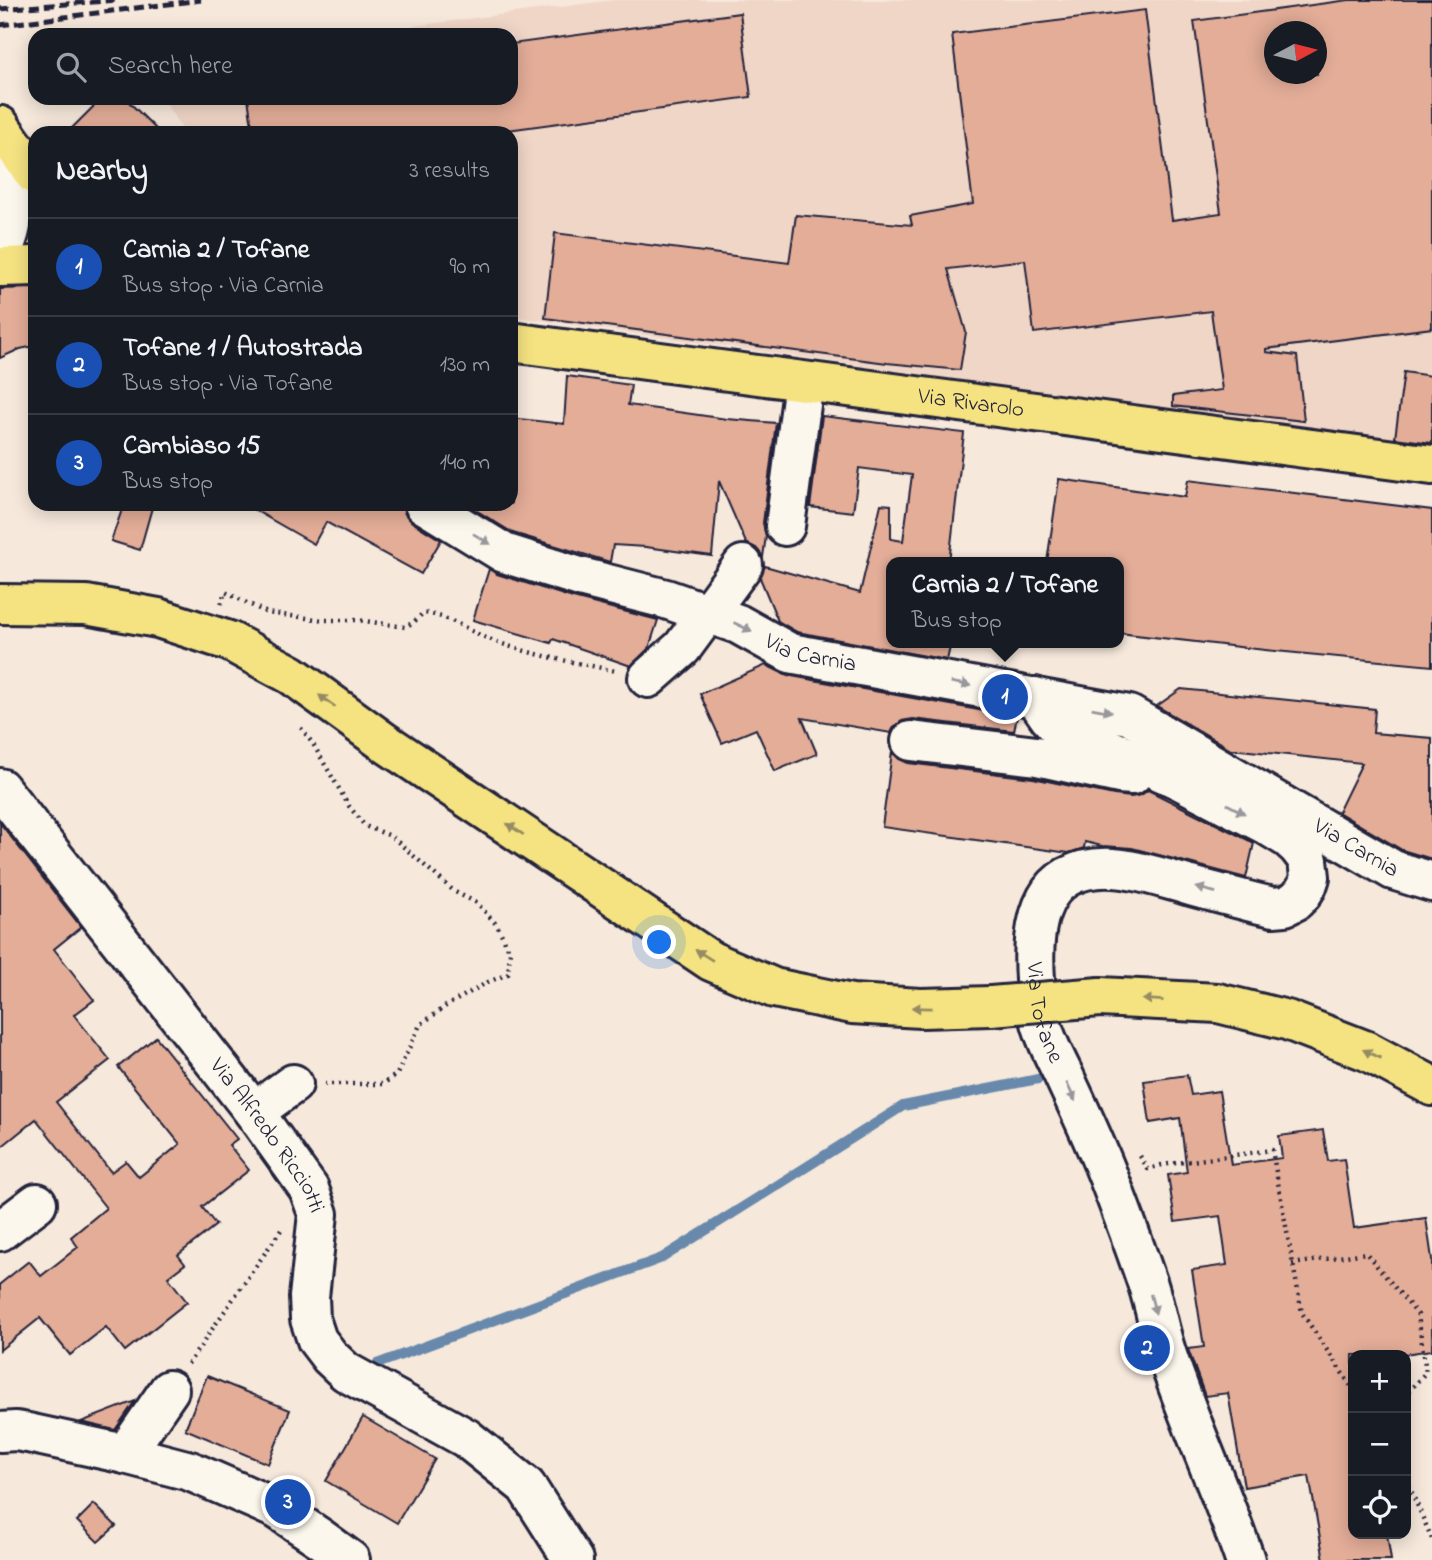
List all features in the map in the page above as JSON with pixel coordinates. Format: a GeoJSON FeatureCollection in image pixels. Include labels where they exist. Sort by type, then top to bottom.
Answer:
{"type":"FeatureCollection","features":[{"type":"Feature","properties":{"kind":"main road"},"geometry":{"type":"LineString","coordinates":[[0,126],[28,166]]}},
{"type":"Feature","properties":{"kind":"main road"},"geometry":{"type":"LineString","coordinates":[[0,267],[28,266]]}},
{"type":"Feature","properties":{"kind":"main road","name":"Via Rivarolo"},"geometry":{"type":"LineString","coordinates":[[518,343],[1432,465]]}},
{"type":"Feature","properties":{"kind":"main road"},"geometry":{"type":"LineString","coordinates":[[0,604],[86,605],[158,618],[229,641],[292,675],[395,749],[711,961],[775,988],[852,1004],[921,1008],[990,1006],[1100,997],[1218,1003],[1287,1020],[1367,1051],[1432,1086]]}},
{"type":"Feature","properties":{"kind":"street"},"geometry":{"type":"LineString","coordinates":[[0,126],[12,182],[12,211],[7,243],[0,254]]}},
{"type":"Feature","properties":{"kind":"street"},"geometry":{"type":"LineString","coordinates":[[785,526],[804,382]]}},
{"type":"Feature","properties":{"kind":"street","name":"Via Carnia"},"geometry":{"type":"LineString","coordinates":[[435,511],[504,553],[580,577],[666,599],[738,624],[790,653],[1129,715],[1393,870],[1432,882]]}},
{"type":"Feature","properties":{"kind":"street"},"geometry":{"type":"LineString","coordinates":[[648,678],[682,648],[743,565]]}},
{"type":"Feature","properties":{"kind":"street","name":"Via Tofane"},"geometry":{"type":"LineString","coordinates":[[1035,698],[1058,727],[1176,778],[1288,838],[1308,860],[1310,868],[1310,877],[1302,894],[1285,906],[1273,907],[1135,871],[1095,869],[1067,877],[1057,886],[1042,908],[1037,923],[1034,958],[1039,1012],[1050,1046],[1124,1216],[1166,1352],[1245,1560]]}},
{"type":"Feature","properties":{"kind":"street","name":"Via Tofane"},"geometry":{"type":"LineString","coordinates":[[911,741],[1037,756],[1119,774],[1176,778]]}},
{"type":"Feature","properties":{"kind":"street","name":"Via Alfredo Ricciotti"},"geometry":{"type":"LineString","coordinates":[[0,788],[254,1112],[309,1189],[318,1214],[309,1297],[310,1318],[317,1340],[346,1372],[466,1438],[526,1486],[573,1560]]}},
{"type":"Feature","properties":{"kind":"street"},"geometry":{"type":"LineString","coordinates":[[254,1112],[293,1084]]}},
{"type":"Feature","properties":{"kind":"street"},"geometry":{"type":"LineString","coordinates":[[0,1231],[37,1203]]}},
{"type":"Feature","properties":{"kind":"street"},"geometry":{"type":"LineString","coordinates":[[125,1454],[170,1398]]}},
{"type":"Feature","properties":{"kind":"street"},"geometry":{"type":"LineString","coordinates":[[0,1432],[28,1433],[190,1471],[277,1509],[350,1560]]}},
{"type":"Feature","properties":{"kind":"path"},"geometry":{"type":"LineString","coordinates":[[220,608],[225,592],[267,613],[299,618],[358,620],[405,627],[423,613],[436,614],[490,639],[537,653],[648,678]]}},
{"type":"Feature","properties":{"kind":"path"},"geometry":{"type":"LineString","coordinates":[[293,1084],[383,1084],[397,1074],[420,1025],[456,1000],[508,974],[510,952],[496,925],[477,903],[454,892],[391,836],[365,826],[349,806],[300,726]]}},
{"type":"Feature","properties":{"kind":"path"},"geometry":{"type":"LineString","coordinates":[[1133,1146],[1149,1169],[1272,1150],[1301,1313],[1348,1382]]}},
{"type":"Feature","properties":{"kind":"path"},"geometry":{"type":"LineString","coordinates":[[170,1398],[309,1189]]}},
{"type":"Feature","properties":{"kind":"path"},"geometry":{"type":"LineString","coordinates":[[1292,1264],[1366,1253],[1418,1314],[1426,1372],[1411,1388]]}},
{"type":"Feature","properties":{"kind":"path"},"geometry":{"type":"LineString","coordinates":[[1411,1491],[1432,1539]]}},
{"type":"Feature","properties":{"kind":"shaded area"},"geometry":{"type":"Polygon","coordinates":[[[614,0],[1432,0],[1432,451],[1158,408],[518,317],[518,126],[180,126],[167,105],[518,105],[518,28],[399,28],[614,0]]]}},
{"type":"Feature","properties":{"kind":"building"},"geometry":{"type":"Polygon","coordinates":[[[1349,0],[1432,0],[1432,328],[1266,349],[1266,352],[1297,356],[1304,421],[1173,406],[1173,396],[1222,390],[1211,311],[1034,333],[1025,260],[948,269],[966,332],[960,370],[887,363],[545,318],[555,233],[789,263],[796,215],[912,225],[910,216],[973,204],[952,34],[1145,10],[1172,220],[1221,213],[1194,21],[1349,0]]]}},
{"type":"Feature","properties":{"kind":"building"},"geometry":{"type":"Polygon","coordinates":[[[740,13],[751,97],[518,129],[518,126],[252,126],[249,105],[518,105],[518,43],[740,13]]]}},
{"type":"Feature","properties":{"kind":"building"},"geometry":{"type":"Polygon","coordinates":[[[95,105],[132,105],[153,126],[74,126],[95,105]]]}},
{"type":"Feature","properties":{"kind":"building"},"geometry":{"type":"Polygon","coordinates":[[[28,288],[28,347],[0,358],[0,289],[28,288]]]}},
{"type":"Feature","properties":{"kind":"building"},"geometry":{"type":"Polygon","coordinates":[[[1404,372],[1432,376],[1432,443],[1395,438],[1404,372]]]}},
{"type":"Feature","properties":{"kind":"building"},"geometry":{"type":"Polygon","coordinates":[[[567,376],[631,385],[628,405],[776,423],[763,523],[766,536],[763,557],[756,548],[746,543],[719,481],[712,556],[613,545],[610,562],[513,533],[477,511],[518,511],[518,419],[564,424],[567,376]]]}},
{"type":"Feature","properties":{"kind":"building"},"geometry":{"type":"Polygon","coordinates":[[[822,416],[964,433],[950,557],[886,557],[886,648],[950,648],[947,660],[797,632],[778,621],[760,578],[765,566],[860,593],[881,504],[891,505],[891,539],[903,541],[912,475],[859,468],[853,512],[810,507],[822,416]]]}},
{"type":"Feature","properties":{"kind":"building"},"geometry":{"type":"Polygon","coordinates":[[[1059,479],[1185,497],[1188,480],[1432,510],[1432,666],[1124,634],[1124,557],[1048,557],[1059,479]]]}},
{"type":"Feature","properties":{"kind":"building"},"geometry":{"type":"Polygon","coordinates":[[[122,511],[151,511],[140,550],[111,541],[122,511]]]}},
{"type":"Feature","properties":{"kind":"building"},"geometry":{"type":"Polygon","coordinates":[[[256,511],[404,511],[412,522],[441,540],[421,574],[326,522],[314,544],[256,511]]]}},
{"type":"Feature","properties":{"kind":"building"},"geometry":{"type":"Polygon","coordinates":[[[489,569],[497,574],[573,598],[658,620],[649,648],[631,666],[553,639],[551,643],[473,620],[489,569]]]}},
{"type":"Feature","properties":{"kind":"building"},"geometry":{"type":"Polygon","coordinates":[[[766,665],[786,675],[1017,717],[1014,731],[913,719],[902,721],[891,733],[802,718],[817,754],[775,771],[756,729],[722,743],[700,694],[766,665]]]}},
{"type":"Feature","properties":{"kind":"building"},"geometry":{"type":"Polygon","coordinates":[[[1181,689],[1375,709],[1373,733],[1432,738],[1432,859],[1402,850],[1338,812],[1362,763],[1231,749],[1157,706],[1181,689]]]}},
{"type":"Feature","properties":{"kind":"building"},"geometry":{"type":"Polygon","coordinates":[[[892,752],[908,763],[1033,778],[1114,795],[1131,797],[1148,790],[1254,843],[1246,878],[1132,848],[1085,842],[1084,848],[1069,853],[882,827],[892,752]]]}},
{"type":"Feature","properties":{"kind":"building"},"geometry":{"type":"Polygon","coordinates":[[[0,823],[81,927],[54,949],[94,1000],[74,1015],[110,1060],[56,1102],[111,1172],[126,1161],[139,1177],[180,1144],[118,1067],[156,1037],[237,1139],[229,1145],[249,1170],[202,1207],[216,1225],[178,1255],[185,1264],[168,1277],[187,1302],[125,1351],[106,1327],[70,1355],[40,1318],[0,1350],[0,1284],[29,1261],[41,1276],[78,1247],[71,1237],[106,1208],[36,1119],[0,1148],[0,823]]]}},
{"type":"Feature","properties":{"kind":"building"},"geometry":{"type":"Polygon","coordinates":[[[1187,1075],[1191,1095],[1219,1091],[1231,1165],[1282,1158],[1279,1136],[1323,1130],[1328,1161],[1344,1159],[1354,1228],[1426,1218],[1432,1259],[1432,1350],[1411,1353],[1411,1350],[1348,1350],[1348,1539],[1388,1539],[1391,1560],[1324,1560],[1309,1476],[1244,1487],[1228,1393],[1205,1396],[1188,1349],[1204,1347],[1192,1270],[1227,1265],[1220,1216],[1175,1222],[1168,1175],[1187,1172],[1180,1118],[1150,1123],[1144,1081],[1187,1075]]]}},
{"type":"Feature","properties":{"kind":"building"},"geometry":{"type":"Polygon","coordinates":[[[207,1376],[290,1410],[268,1464],[185,1429],[207,1376]]]}},
{"type":"Feature","properties":{"kind":"building"},"geometry":{"type":"Polygon","coordinates":[[[135,1401],[115,1430],[81,1422],[135,1401]]]}},
{"type":"Feature","properties":{"kind":"building"},"geometry":{"type":"Polygon","coordinates":[[[363,1417],[435,1459],[397,1523],[326,1481],[363,1417]]]}},
{"type":"Feature","properties":{"kind":"building"},"geometry":{"type":"Polygon","coordinates":[[[94,1504],[116,1526],[98,1542],[77,1521],[94,1504]]]}},
{"type":"Feature","properties":{"kind":"waterway"},"geometry":{"type":"LineString","coordinates":[[377,1364],[662,1258],[903,1106],[1038,1079]]}},
{"type":"Feature","properties":{"kind":"railway"},"geometry":{"type":"LineString","coordinates":[[0,9],[118,0]]}},
{"type":"Feature","properties":{"kind":"railway"},"geometry":{"type":"LineString","coordinates":[[0,25],[201,0]]}},
{"type":"Feature","properties":{"kind":"place","name":"Carnia 2 / Tofane"},"geometry":{"type":"Point","coordinates":[1005,697]}},
{"type":"Feature","properties":{"kind":"place","name":"Tofane 1 / Autostrada"},"geometry":{"type":"Point","coordinates":[1147,1348]}},
{"type":"Feature","properties":{"kind":"place","name":"Cambiaso 15"},"geometry":{"type":"Point","coordinates":[288,1502]}}]}
